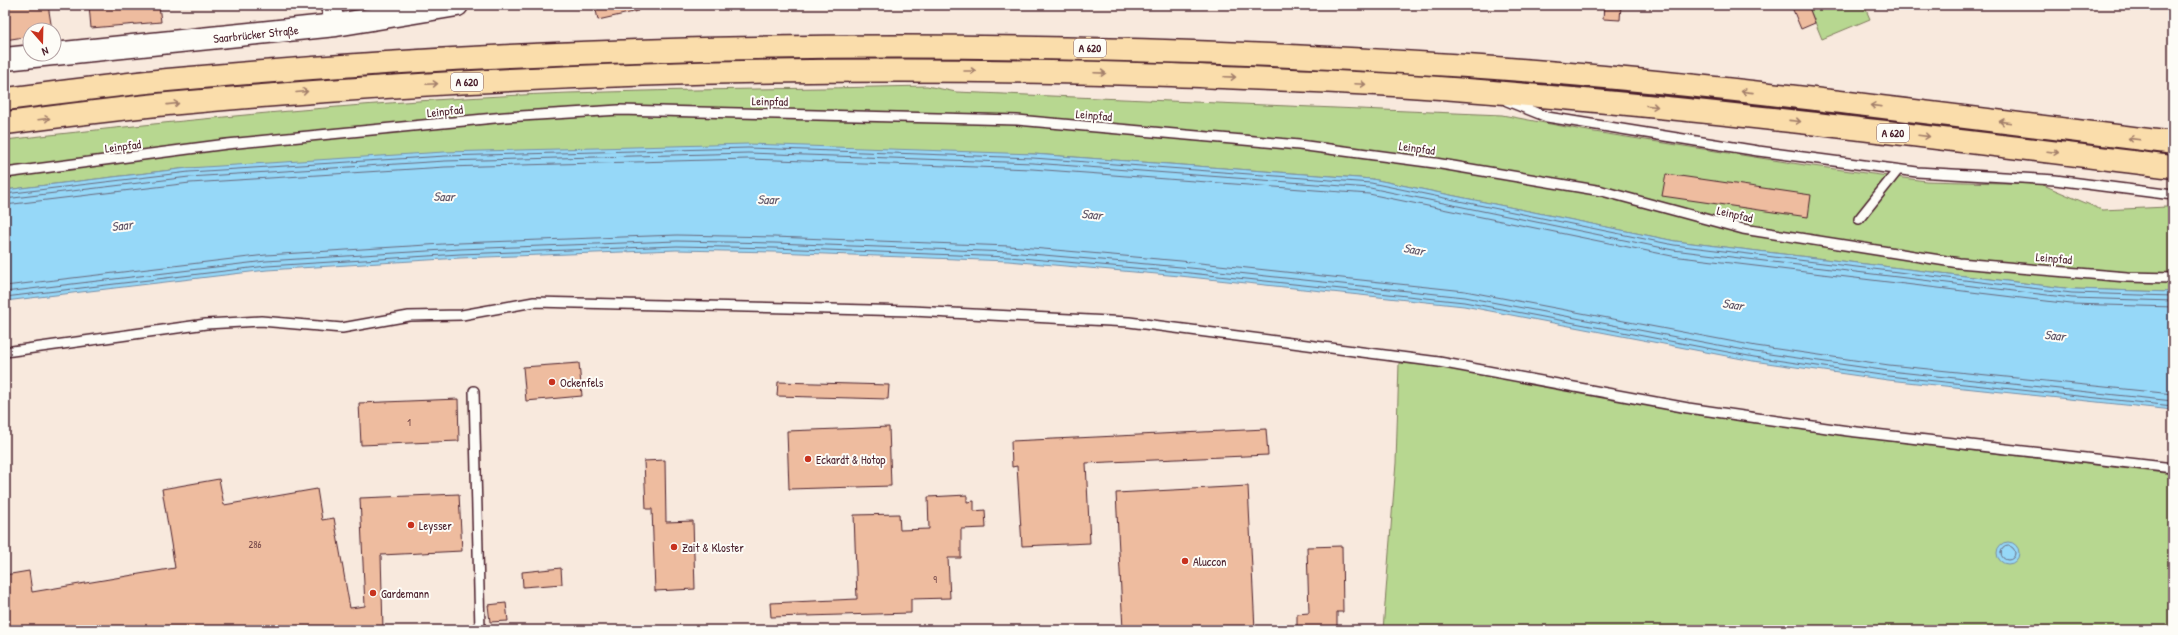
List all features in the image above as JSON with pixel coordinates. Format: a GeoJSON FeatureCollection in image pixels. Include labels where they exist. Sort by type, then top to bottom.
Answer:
{"type":"FeatureCollection","features":[{"type":"Feature","properties":{"kind":"highway","name":"A 620"},"geometry":{"type":"LineString","coordinates":[[5,99],[188,78],[508,56],[814,48],[1054,47],[1266,54],[1470,66],[1856,103],[2173,143]]}},
{"type":"Feature","properties":{"kind":"highway","name":"A 620"},"geometry":{"type":"LineString","coordinates":[[5,123],[172,104],[332,90],[510,80],[814,71],[1056,71],[1255,78],[1484,91],[1752,116],[2173,168]]}},
{"type":"Feature","properties":{"kind":"street"},"geometry":{"type":"LineString","coordinates":[[330,5],[336,26]]}},
{"type":"Feature","properties":{"kind":"street","name":"Saarbrücker Straße"},"geometry":{"type":"LineString","coordinates":[[62,53],[336,26],[457,5]]}},
{"type":"Feature","properties":{"kind":"street","name":"Saarbrücker Straße"},"geometry":{"type":"LineString","coordinates":[[5,59],[22,57]]}},
{"type":"Feature","properties":{"kind":"lane"},"geometry":{"type":"LineString","coordinates":[[1484,91],[1547,117],[1758,151],[1898,170],[2055,180],[2173,195]]}},
{"type":"Feature","properties":{"kind":"lane","name":"Leinpfad"},"geometry":{"type":"LineString","coordinates":[[5,173],[227,144],[505,117],[620,110],[1017,120],[1299,144],[1435,162],[1602,191],[1696,217],[1758,231],[1959,263],[2127,277],[2173,278]]}},
{"type":"Feature","properties":{"kind":"lane"},"geometry":{"type":"LineString","coordinates":[[1859,219],[1898,170]]}},
{"type":"Feature","properties":{"kind":"lane"},"geometry":{"type":"LineString","coordinates":[[5,352],[206,324],[261,320],[342,328],[409,316],[462,315],[534,302],[912,311],[1129,322],[1199,329],[1439,362],[1688,408],[1848,431],[2173,468]]}},
{"type":"Feature","properties":{"kind":"lane"},"geometry":{"type":"LineString","coordinates":[[474,392],[480,630]]}},
{"type":"Feature","properties":{"kind":"green space"},"geometry":{"type":"Polygon","coordinates":[[[1808,5],[1864,5],[1870,19],[1822,39],[1808,5]]]}},
{"type":"Feature","properties":{"kind":"green space"},"geometry":{"type":"Polygon","coordinates":[[[927,86],[956,92],[1502,115],[1588,131],[1805,165],[1926,181],[2041,184],[2102,210],[2167,207],[2173,209],[2173,292],[2073,289],[1675,241],[1372,179],[1033,154],[188,168],[5,190],[5,140],[287,111],[428,100],[569,93],[927,86]]]}},
{"type":"Feature","properties":{"kind":"green space"},"geometry":{"type":"Polygon","coordinates":[[[1399,363],[1438,366],[1686,413],[1847,436],[2173,474],[2173,630],[1383,630],[1396,463],[1399,363]]]}},
{"type":"Feature","properties":{"kind":"water","name":"Saar"},"geometry":{"type":"Polygon","coordinates":[[[748,144],[1033,154],[1372,179],[1675,241],[2073,289],[2173,292],[2173,410],[1888,380],[1753,361],[1464,306],[1180,276],[1008,261],[774,252],[676,250],[460,258],[267,270],[5,301],[5,190],[188,168],[444,152],[748,144]]]}},
{"type":"Feature","properties":{"kind":"water"},"geometry":{"type":"Polygon","coordinates":[[[2008,542],[2016,545],[2019,553],[2016,561],[2008,564],[2000,561],[1997,553],[2000,545],[2008,542]]]}},
{"type":"Feature","properties":{"kind":"building"},"geometry":{"type":"Polygon","coordinates":[[[19,5],[48,5],[51,22],[22,22],[22,37],[5,40],[5,7],[19,5]]]}},
{"type":"Feature","properties":{"kind":"building"},"geometry":{"type":"Polygon","coordinates":[[[89,5],[159,5],[161,22],[91,28],[89,5]]]}},
{"type":"Feature","properties":{"kind":"building"},"geometry":{"type":"Polygon","coordinates":[[[595,5],[637,5],[638,11],[598,20],[595,5]]]}},
{"type":"Feature","properties":{"kind":"building"},"geometry":{"type":"Polygon","coordinates":[[[1604,5],[1621,5],[1620,20],[1603,19],[1604,5]]]}},
{"type":"Feature","properties":{"kind":"building"},"geometry":{"type":"Polygon","coordinates":[[[1791,5],[1808,5],[1815,23],[1801,29],[1791,5]]]}},
{"type":"Feature","properties":{"kind":"building"},"geometry":{"type":"Polygon","coordinates":[[[1666,174],[1811,195],[1808,217],[1662,196],[1666,174]]]}},
{"type":"Feature","properties":{"kind":"building","name":"Ockenfels"},"geometry":{"type":"Polygon","coordinates":[[[579,363],[582,396],[526,401],[523,367],[579,363]]]}},
{"type":"Feature","properties":{"kind":"building"},"geometry":{"type":"Polygon","coordinates":[[[778,382],[889,385],[888,399],[777,396],[778,382]]]}},
{"type":"Feature","properties":{"kind":"building"},"geometry":{"type":"Polygon","coordinates":[[[458,399],[459,441],[361,445],[359,403],[458,399]]]}},
{"type":"Feature","properties":{"kind":"building"},"geometry":{"type":"Polygon","coordinates":[[[889,427],[891,486],[789,489],[787,431],[889,427]]]}},
{"type":"Feature","properties":{"kind":"building"},"geometry":{"type":"Polygon","coordinates":[[[1266,429],[1268,455],[1086,463],[1090,543],[1022,546],[1017,466],[1012,467],[1011,441],[1266,429]]]}},
{"type":"Feature","properties":{"kind":"building"},"geometry":{"type":"Polygon","coordinates":[[[665,460],[666,522],[693,521],[695,589],[655,591],[652,509],[646,509],[644,461],[665,460]]]}},
{"type":"Feature","properties":{"kind":"building"},"geometry":{"type":"Polygon","coordinates":[[[219,479],[224,505],[317,489],[322,520],[334,518],[350,608],[365,606],[360,498],[459,494],[462,551],[381,555],[383,630],[5,630],[5,575],[29,571],[32,592],[175,568],[162,489],[219,479]]]}},
{"type":"Feature","properties":{"kind":"building","name":"Aluccon"},"geometry":{"type":"Polygon","coordinates":[[[1248,486],[1255,630],[1123,630],[1116,493],[1248,486]]]}},
{"type":"Feature","properties":{"kind":"building"},"geometry":{"type":"Polygon","coordinates":[[[967,495],[967,502],[974,501],[974,511],[985,510],[986,528],[961,529],[961,558],[948,558],[950,598],[911,599],[911,613],[771,617],[770,603],[857,599],[854,515],[899,514],[900,530],[929,529],[928,497],[967,495]]]}},
{"type":"Feature","properties":{"kind":"building"},"geometry":{"type":"Polygon","coordinates":[[[1342,546],[1343,612],[1337,612],[1337,630],[1297,630],[1297,614],[1309,613],[1307,547],[1342,546]]]}},
{"type":"Feature","properties":{"kind":"building"},"geometry":{"type":"Polygon","coordinates":[[[561,568],[562,584],[523,587],[522,572],[561,568]]]}},
{"type":"Feature","properties":{"kind":"building"},"geometry":{"type":"Polygon","coordinates":[[[506,603],[508,621],[490,622],[488,605],[506,603]]]}},
{"type":"Feature","properties":{"kind":"place","name":"Ockenfels"},"geometry":{"type":"Point","coordinates":[552,382]}},
{"type":"Feature","properties":{"kind":"place","name":"Eckardt & Hotop"},"geometry":{"type":"Point","coordinates":[808,459]}},
{"type":"Feature","properties":{"kind":"place","name":"Leysser"},"geometry":{"type":"Point","coordinates":[411,525]}},
{"type":"Feature","properties":{"kind":"place","name":"Zait & Kloster"},"geometry":{"type":"Point","coordinates":[674,547]}},
{"type":"Feature","properties":{"kind":"place","name":"Aluccon"},"geometry":{"type":"Point","coordinates":[1185,561]}},
{"type":"Feature","properties":{"kind":"place","name":"Gardemann"},"geometry":{"type":"Point","coordinates":[373,593]}}]}
